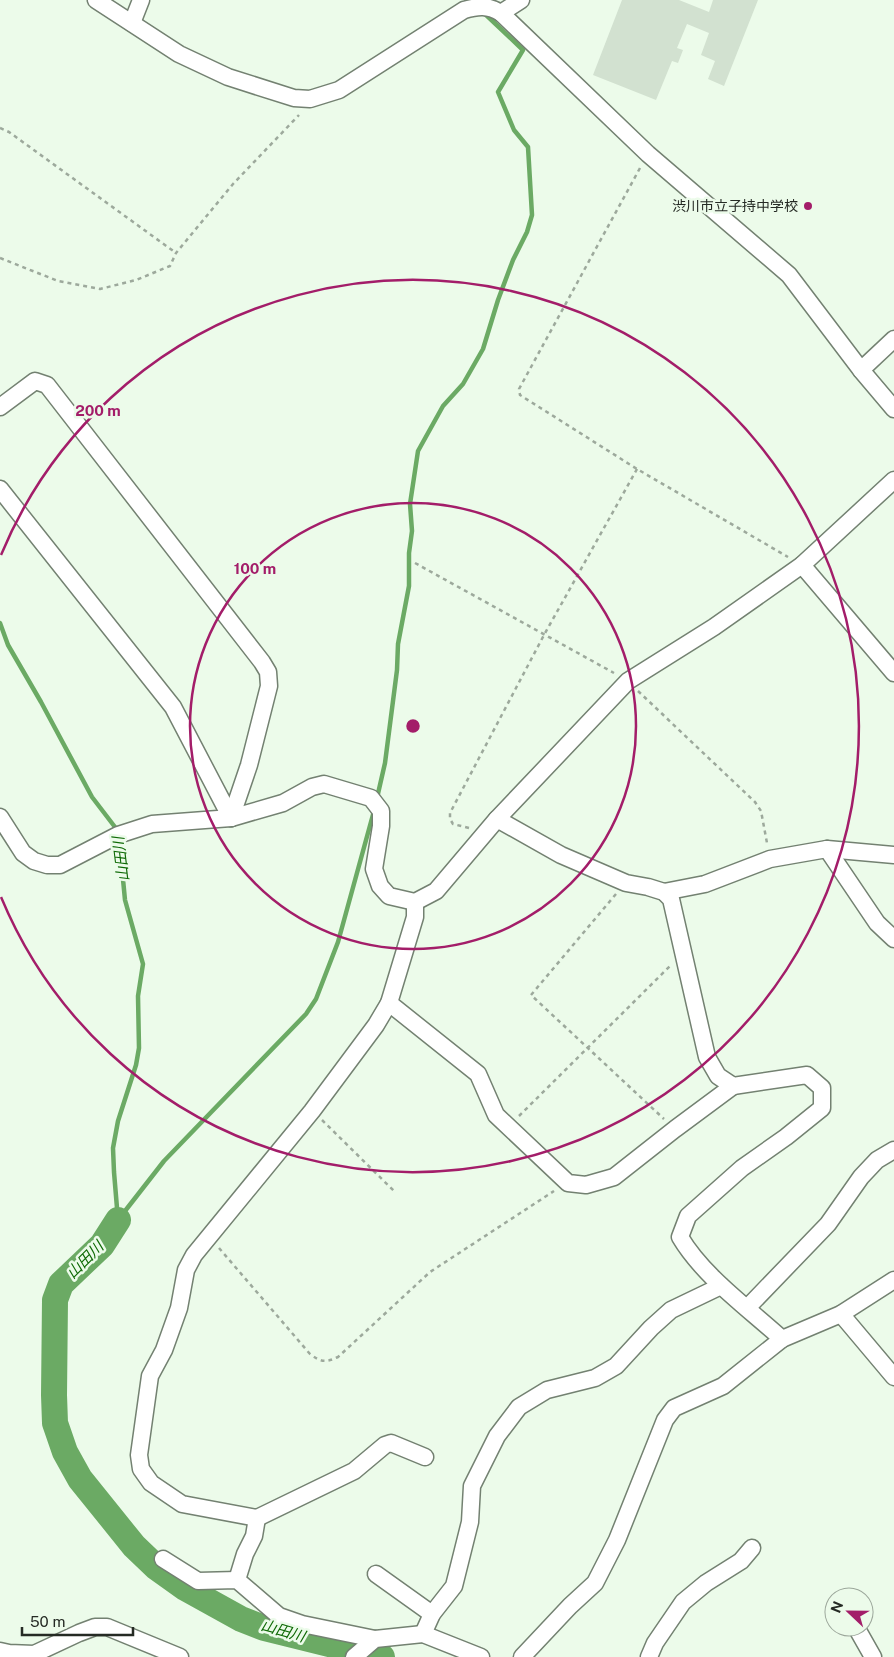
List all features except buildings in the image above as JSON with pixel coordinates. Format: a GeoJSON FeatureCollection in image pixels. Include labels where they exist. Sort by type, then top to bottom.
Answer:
{"type":"FeatureCollection","features":[{"type":"Feature","properties":{"kind":"street"},"geometry":{"type":"LineString","coordinates":[[96,0],[178,54],[228,77],[294,98],[310,99],[339,90],[486,7],[521,0]]}},
{"type":"Feature","properties":{"kind":"street"},"geometry":{"type":"LineString","coordinates":[[132,23],[140,0]]}},
{"type":"Feature","properties":{"kind":"street"},"geometry":{"type":"LineString","coordinates":[[486,7],[648,154],[789,276],[894,409]]}},
{"type":"Feature","properties":{"kind":"street"},"geometry":{"type":"LineString","coordinates":[[862,370],[894,339]]}},
{"type":"Feature","properties":{"kind":"street"},"geometry":{"type":"LineString","coordinates":[[1,405],[35,381],[47,385],[268,672],[269,686],[249,765],[230,818]]}},
{"type":"Feature","properties":{"kind":"street"},"geometry":{"type":"LineString","coordinates":[[0,816],[23,853],[34,861],[47,865],[60,864],[123,834],[152,824],[230,818],[283,803],[312,787],[324,784],[376,804],[381,826],[374,869],[380,886],[389,896],[415,902],[436,891],[497,819],[628,681],[714,627],[802,566],[894,480]]}},
{"type":"Feature","properties":{"kind":"street"},"geometry":{"type":"LineString","coordinates":[[0,489],[173,707],[230,818]]}},
{"type":"Feature","properties":{"kind":"street"},"geometry":{"type":"LineString","coordinates":[[802,566],[894,673]]}},
{"type":"Feature","properties":{"kind":"street"},"geometry":{"type":"LineString","coordinates":[[497,819],[561,855],[626,883],[664,892],[671,899],[706,1057],[718,1076],[733,1086]]}},
{"type":"Feature","properties":{"kind":"street"},"geometry":{"type":"LineString","coordinates":[[664,892],[705,884],[770,860],[827,849],[894,855]]}},
{"type":"Feature","properties":{"kind":"street"},"geometry":{"type":"LineString","coordinates":[[827,849],[877,923],[894,939]]}},
{"type":"Feature","properties":{"kind":"street"},"geometry":{"type":"LineString","coordinates":[[415,902],[415,918],[389,1003],[376,1024],[312,1111],[194,1255],[186,1270],[179,1308],[164,1350],[150,1376],[139,1454],[141,1469],[151,1483],[182,1504],[257,1518],[354,1471],[385,1444],[391,1443],[425,1456]]}},
{"type":"Feature","properties":{"kind":"street"},"geometry":{"type":"LineString","coordinates":[[389,1003],[478,1074],[496,1115],[568,1183],[586,1185],[614,1177],[733,1086],[807,1075],[822,1088],[822,1108],[786,1137],[742,1168],[688,1216],[680,1236],[687,1249],[721,1286],[782,1339]]}},
{"type":"Feature","properties":{"kind":"street"},"geometry":{"type":"LineString","coordinates":[[747,1308],[828,1224],[861,1177],[877,1160],[894,1150]]}},
{"type":"Feature","properties":{"kind":"street"},"geometry":{"type":"LineString","coordinates":[[522,1657],[570,1606],[595,1584],[616,1540],[665,1420],[674,1408],[723,1386],[782,1339],[841,1314],[894,1280]]}},
{"type":"Feature","properties":{"kind":"street"},"geometry":{"type":"LineString","coordinates":[[423,1634],[432,1614],[454,1586],[470,1522],[472,1486],[497,1436],[519,1407],[547,1390],[595,1378],[616,1366],[651,1328],[671,1310],[721,1286]]}},
{"type":"Feature","properties":{"kind":"street"},"geometry":{"type":"LineString","coordinates":[[841,1314],[894,1377]]}},
{"type":"Feature","properties":{"kind":"street"},"geometry":{"type":"LineString","coordinates":[[237,1580],[245,1554],[254,1536],[257,1518]]}},
{"type":"Feature","properties":{"kind":"street"},"geometry":{"type":"LineString","coordinates":[[649,1657],[655,1643],[683,1602],[706,1583],[741,1561],[752,1548]]}},
{"type":"Feature","properties":{"kind":"street"},"geometry":{"type":"LineString","coordinates":[[163,1559],[198,1580],[237,1580],[279,1616],[302,1624],[374,1639],[423,1634],[481,1657]]}},
{"type":"Feature","properties":{"kind":"street"},"geometry":{"type":"LineString","coordinates":[[376,1574],[432,1614]]}},
{"type":"Feature","properties":{"kind":"street"},"geometry":{"type":"LineString","coordinates":[[0,1651],[34,1654],[96,1627],[108,1628],[180,1657]]}},
{"type":"Feature","properties":{"kind":"street"},"geometry":{"type":"LineString","coordinates":[[862,1637],[873,1657]]}},
{"type":"Feature","properties":{"kind":"street"},"geometry":{"type":"LineString","coordinates":[[354,1657],[374,1639]]}},
{"type":"Feature","properties":{"kind":"path"},"geometry":{"type":"LineString","coordinates":[[0,258],[58,281],[100,289],[136,280],[170,266],[176,253],[233,184],[306,107],[310,99]]}},
{"type":"Feature","properties":{"kind":"path"},"geometry":{"type":"LineString","coordinates":[[0,128],[9,132],[176,253]]}},
{"type":"Feature","properties":{"kind":"path"},"geometry":{"type":"LineString","coordinates":[[648,154],[519,389],[520,394],[523,398],[637,469],[802,566]]}},
{"type":"Feature","properties":{"kind":"path"},"geometry":{"type":"LineString","coordinates":[[487,832],[453,824],[450,819],[450,812],[544,635],[637,469]]}},
{"type":"Feature","properties":{"kind":"path"},"geometry":{"type":"LineString","coordinates":[[626,883],[531,994],[675,1129]]}},
{"type":"Feature","properties":{"kind":"path"},"geometry":{"type":"LineString","coordinates":[[508,1127],[683,953]]}},
{"type":"Feature","properties":{"kind":"path"},"geometry":{"type":"LineString","coordinates":[[312,1111],[394,1191]]}},
{"type":"Feature","properties":{"kind":"path"},"geometry":{"type":"LineString","coordinates":[[209,1236],[310,1354],[319,1361],[329,1361],[338,1357],[430,1272],[568,1183]]}},
{"type":"Feature","properties":{"kind":"waterway"},"geometry":{"type":"LineString","coordinates":[[377,798],[385,763],[397,670],[398,644],[409,586],[409,553],[412,531],[410,504],[418,451],[443,406],[463,384],[483,349],[498,300],[513,260],[527,232],[532,215],[528,147],[514,130],[498,92],[523,50],[484,13]]}},
{"type":"Feature","properties":{"kind":"waterway","name":"山田川"},"geometry":{"type":"LineString","coordinates":[[0,623],[8,645],[92,797],[118,831]]}},
{"type":"Feature","properties":{"kind":"waterway"},"geometry":{"type":"LineString","coordinates":[[118,1220],[164,1161],[306,1014],[316,999],[338,942],[374,811]]}},
{"type":"Feature","properties":{"kind":"waterway","name":"山田川"},"geometry":{"type":"LineString","coordinates":[[118,1220],[113,1148],[118,1121],[136,1065],[139,1048],[138,996],[143,964],[125,900],[119,838]]}},
{"type":"Feature","properties":{"kind":"waterway","name":"山田川"},"geometry":{"type":"LineString","coordinates":[[118,1220],[102,1245],[61,1284],[55,1300],[55,1423],[65,1452],[80,1479],[134,1546],[157,1568],[185,1588],[241,1619],[264,1628],[382,1657]]}},
{"type":"Feature","properties":{"kind":"place","name":"渋川市立子持中学校"},"geometry":{"type":"Point","coordinates":[808,206]}}]}
